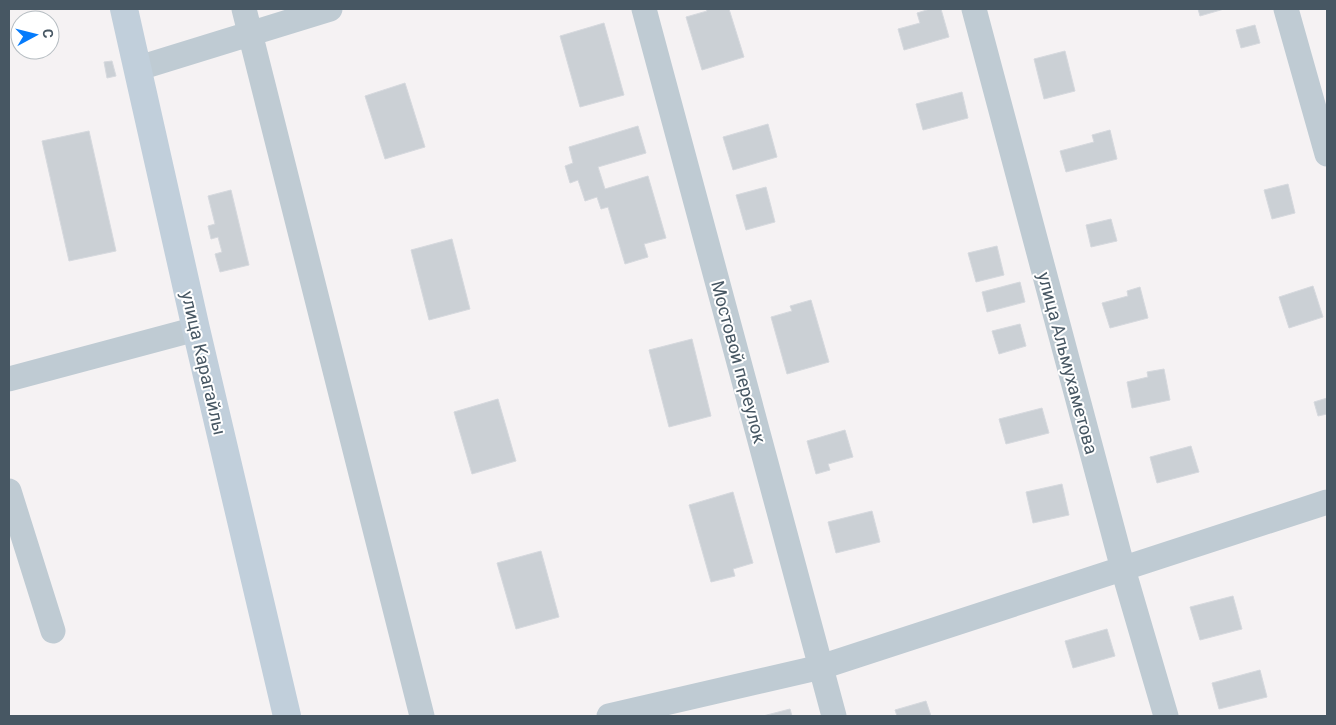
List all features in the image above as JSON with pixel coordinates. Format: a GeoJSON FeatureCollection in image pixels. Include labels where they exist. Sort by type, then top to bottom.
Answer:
{"type":"FeatureCollection","features":[{"type":"Feature","properties":{"kind":"street","name":"улица Карагайлы"},"geometry":{"type":"LineString","coordinates":[[124,9],[139,68],[196,328],[288,716]]}},
{"type":"Feature","properties":{"kind":"street"},"geometry":{"type":"LineString","coordinates":[[244,9],[422,716]]}},
{"type":"Feature","properties":{"kind":"street"},"geometry":{"type":"LineString","coordinates":[[139,68],[330,9]]}},
{"type":"Feature","properties":{"kind":"street","name":"Мостовой переулок"},"geometry":{"type":"LineString","coordinates":[[644,9],[834,716]]}},
{"type":"Feature","properties":{"kind":"street","name":"улица Альмухаметова"},"geometry":{"type":"LineString","coordinates":[[974,9],[1123,568],[1166,716]]}},
{"type":"Feature","properties":{"kind":"street"},"geometry":{"type":"LineString","coordinates":[[1286,9],[1327,154]]}},
{"type":"Feature","properties":{"kind":"street"},"geometry":{"type":"LineString","coordinates":[[9,379],[196,328]]}},
{"type":"Feature","properties":{"kind":"street"},"geometry":{"type":"LineString","coordinates":[[9,491],[54,631]]}},
{"type":"Feature","properties":{"kind":"street"},"geometry":{"type":"LineString","coordinates":[[609,716],[821,667],[1327,502]]}},
{"type":"Feature","properties":{"kind":"building"},"geometry":{"type":"Polygon","coordinates":[[[706,9],[729,9],[744,57],[702,70],[686,17],[707,11],[706,9]]]}},
{"type":"Feature","properties":{"kind":"building"},"geometry":{"type":"Polygon","coordinates":[[[930,9],[941,9],[949,37],[904,50],[898,29],[920,23],[917,13],[930,9]]]}},
{"type":"Feature","properties":{"kind":"building"},"geometry":{"type":"Polygon","coordinates":[[[1198,9],[1224,9],[1200,16],[1198,9]]]}},
{"type":"Feature","properties":{"kind":"building"},"geometry":{"type":"Polygon","coordinates":[[[604,23],[624,95],[580,107],[560,36],[604,23]]]}},
{"type":"Feature","properties":{"kind":"building"},"geometry":{"type":"Polygon","coordinates":[[[1255,25],[1260,43],[1241,48],[1236,30],[1255,25]]]}},
{"type":"Feature","properties":{"kind":"building"},"geometry":{"type":"Polygon","coordinates":[[[1065,51],[1075,91],[1044,99],[1034,59],[1065,51]]]}},
{"type":"Feature","properties":{"kind":"building"},"geometry":{"type":"Polygon","coordinates":[[[112,61],[116,76],[107,78],[104,62],[112,61]]]}},
{"type":"Feature","properties":{"kind":"building"},"geometry":{"type":"Polygon","coordinates":[[[405,83],[425,147],[385,159],[365,96],[405,83]]]}},
{"type":"Feature","properties":{"kind":"building"},"geometry":{"type":"Polygon","coordinates":[[[962,92],[968,118],[923,130],[916,104],[962,92]]]}},
{"type":"Feature","properties":{"kind":"building"},"geometry":{"type":"Polygon","coordinates":[[[768,124],[777,157],[733,170],[723,137],[768,124]]]}},
{"type":"Feature","properties":{"kind":"building"},"geometry":{"type":"Polygon","coordinates":[[[638,126],[646,153],[598,167],[605,189],[648,176],[666,238],[644,244],[648,257],[625,264],[608,207],[601,209],[597,197],[585,201],[578,180],[570,183],[565,166],[573,163],[569,147],[638,126]]]}},
{"type":"Feature","properties":{"kind":"building"},"geometry":{"type":"Polygon","coordinates":[[[1110,130],[1117,159],[1066,172],[1060,151],[1094,142],[1092,135],[1110,130]]]}},
{"type":"Feature","properties":{"kind":"building"},"geometry":{"type":"Polygon","coordinates":[[[89,131],[116,251],[69,261],[42,141],[89,131]]]}},
{"type":"Feature","properties":{"kind":"building"},"geometry":{"type":"Polygon","coordinates":[[[1288,184],[1295,213],[1272,219],[1264,190],[1288,184]]]}},
{"type":"Feature","properties":{"kind":"building"},"geometry":{"type":"Polygon","coordinates":[[[766,187],[775,222],[746,230],[736,195],[766,187]]]}},
{"type":"Feature","properties":{"kind":"building"},"geometry":{"type":"Polygon","coordinates":[[[231,190],[249,265],[220,272],[215,254],[222,252],[218,237],[211,239],[208,226],[215,224],[208,196],[231,190]]]}},
{"type":"Feature","properties":{"kind":"building"},"geometry":{"type":"Polygon","coordinates":[[[1111,219],[1117,241],[1091,247],[1086,225],[1111,219]]]}},
{"type":"Feature","properties":{"kind":"building"},"geometry":{"type":"Polygon","coordinates":[[[452,239],[470,309],[429,320],[411,250],[452,239]]]}},
{"type":"Feature","properties":{"kind":"building"},"geometry":{"type":"Polygon","coordinates":[[[997,246],[1004,275],[976,282],[968,253],[997,246]]]}},
{"type":"Feature","properties":{"kind":"building"},"geometry":{"type":"Polygon","coordinates":[[[1020,282],[1025,302],[987,312],[982,292],[1020,282]]]}},
{"type":"Feature","properties":{"kind":"building"},"geometry":{"type":"Polygon","coordinates":[[[1313,286],[1323,317],[1289,328],[1279,297],[1313,286]]]}},
{"type":"Feature","properties":{"kind":"building"},"geometry":{"type":"Polygon","coordinates":[[[1140,287],[1148,318],[1110,328],[1102,303],[1128,296],[1127,291],[1140,287]]]}},
{"type":"Feature","properties":{"kind":"building"},"geometry":{"type":"Polygon","coordinates":[[[811,300],[829,362],[787,374],[771,317],[792,311],[790,306],[811,300]]]}},
{"type":"Feature","properties":{"kind":"building"},"geometry":{"type":"Polygon","coordinates":[[[1020,324],[1026,346],[999,354],[992,331],[1020,324]]]}},
{"type":"Feature","properties":{"kind":"building"},"geometry":{"type":"Polygon","coordinates":[[[692,339],[711,416],[669,427],[649,350],[692,339]]]}},
{"type":"Feature","properties":{"kind":"building"},"geometry":{"type":"Polygon","coordinates":[[[1164,369],[1170,400],[1132,408],[1127,382],[1148,377],[1147,372],[1164,369]]]}},
{"type":"Feature","properties":{"kind":"building"},"geometry":{"type":"Polygon","coordinates":[[[1327,398],[1327,414],[1318,416],[1314,402],[1327,398]]]}},
{"type":"Feature","properties":{"kind":"building"},"geometry":{"type":"Polygon","coordinates":[[[498,399],[516,461],[472,474],[454,412],[498,399]]]}},
{"type":"Feature","properties":{"kind":"building"},"geometry":{"type":"Polygon","coordinates":[[[1042,408],[1049,433],[1006,444],[999,419],[1042,408]]]}},
{"type":"Feature","properties":{"kind":"building"},"geometry":{"type":"Polygon","coordinates":[[[845,430],[853,457],[828,464],[830,470],[816,474],[807,441],[845,430]]]}},
{"type":"Feature","properties":{"kind":"building"},"geometry":{"type":"Polygon","coordinates":[[[1191,446],[1199,472],[1157,483],[1150,457],[1191,446]]]}},
{"type":"Feature","properties":{"kind":"building"},"geometry":{"type":"Polygon","coordinates":[[[1062,484],[1069,515],[1033,523],[1026,492],[1062,484]]]}},
{"type":"Feature","properties":{"kind":"building"},"geometry":{"type":"Polygon","coordinates":[[[733,492],[753,563],[733,569],[735,576],[711,582],[689,505],[733,492]]]}},
{"type":"Feature","properties":{"kind":"building"},"geometry":{"type":"Polygon","coordinates":[[[872,511],[880,542],[836,553],[828,522],[872,511]]]}},
{"type":"Feature","properties":{"kind":"building"},"geometry":{"type":"Polygon","coordinates":[[[541,551],[559,617],[516,629],[497,563],[541,551]]]}},
{"type":"Feature","properties":{"kind":"building"},"geometry":{"type":"Polygon","coordinates":[[[1233,596],[1242,629],[1200,640],[1190,607],[1233,596]]]}},
{"type":"Feature","properties":{"kind":"building"},"geometry":{"type":"Polygon","coordinates":[[[1107,629],[1115,656],[1073,668],[1065,641],[1107,629]]]}},
{"type":"Feature","properties":{"kind":"building"},"geometry":{"type":"Polygon","coordinates":[[[1260,670],[1267,697],[1219,709],[1212,683],[1260,670]]]}},
{"type":"Feature","properties":{"kind":"building"},"geometry":{"type":"Polygon","coordinates":[[[926,701],[931,716],[897,716],[895,710],[926,701]]]}},
{"type":"Feature","properties":{"kind":"building"},"geometry":{"type":"Polygon","coordinates":[[[790,709],[792,716],[763,716],[790,709]]]}}]}
